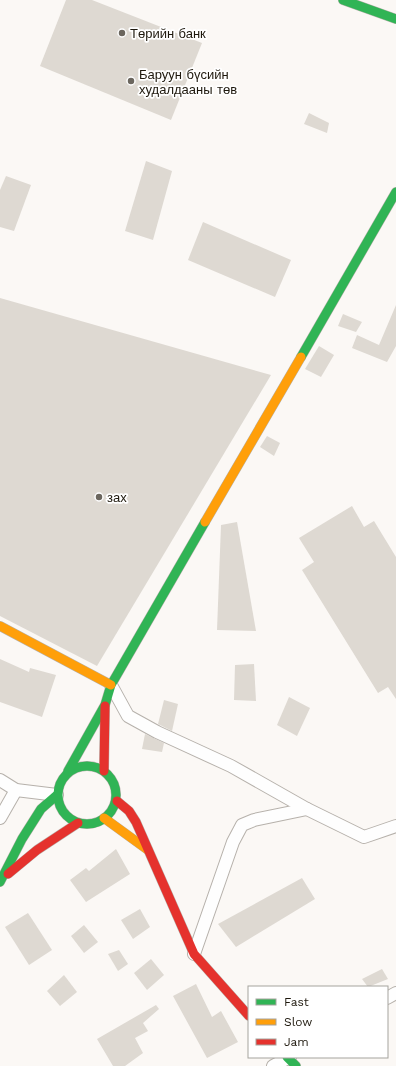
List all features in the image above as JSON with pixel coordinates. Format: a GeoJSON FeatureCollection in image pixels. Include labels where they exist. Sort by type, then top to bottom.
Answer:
{"type":"FeatureCollection","features":[{"type":"Feature","properties":{"kind":"main road"},"geometry":{"type":"LineString","coordinates":[[343,0],[396,19]]}},
{"type":"Feature","properties":{"kind":"main road"},"geometry":{"type":"LineString","coordinates":[[78,823],[63,812],[57,795],[58,786],[68,771],[104,705],[111,685],[396,192]]}},
{"type":"Feature","properties":{"kind":"main road"},"geometry":{"type":"LineString","coordinates":[[0,626],[111,685]]}},
{"type":"Feature","properties":{"kind":"main road"},"geometry":{"type":"LineString","coordinates":[[104,705],[104,770]]}},
{"type":"Feature","properties":{"kind":"main road"},"geometry":{"type":"LineString","coordinates":[[68,771],[86,765],[95,766],[104,770],[110,777],[115,785],[117,801],[129,811],[173,902],[194,954],[248,1015]]}},
{"type":"Feature","properties":{"kind":"main road"},"geometry":{"type":"LineString","coordinates":[[2,880],[22,839],[42,809],[57,795]]}},
{"type":"Feature","properties":{"kind":"main road"},"geometry":{"type":"LineString","coordinates":[[2,880],[37,850],[78,823],[96,823],[104,818],[117,801]]}},
{"type":"Feature","properties":{"kind":"main road"},"geometry":{"type":"LineString","coordinates":[[104,818],[148,850]]}},
{"type":"Feature","properties":{"kind":"street"},"geometry":{"type":"LineString","coordinates":[[111,685],[128,716],[157,732],[231,766],[307,809],[364,837],[396,826]]}},
{"type":"Feature","properties":{"kind":"street"},"geometry":{"type":"LineString","coordinates":[[0,780],[16,790],[57,795]]}},
{"type":"Feature","properties":{"kind":"street"},"geometry":{"type":"LineString","coordinates":[[0,818],[16,790]]}},
{"type":"Feature","properties":{"kind":"street"},"geometry":{"type":"LineString","coordinates":[[194,954],[233,842],[242,826],[254,820],[307,809]]}},
{"type":"Feature","properties":{"kind":"street"},"geometry":{"type":"LineString","coordinates":[[273,1066],[291,1060]]}},
{"type":"Feature","properties":{"kind":"building"},"geometry":{"type":"Polygon","coordinates":[[[66,0],[92,0],[202,43],[171,120],[40,66],[66,0]]]}},
{"type":"Feature","properties":{"kind":"building"},"geometry":{"type":"Polygon","coordinates":[[[309,113],[329,123],[327,133],[304,124],[309,113]]]}},
{"type":"Feature","properties":{"kind":"building"},"geometry":{"type":"Polygon","coordinates":[[[146,161],[172,171],[153,240],[125,231],[146,161]]]}},
{"type":"Feature","properties":{"kind":"building"},"geometry":{"type":"Polygon","coordinates":[[[6,176],[31,185],[14,231],[0,227],[0,190],[6,176]]]}},
{"type":"Feature","properties":{"kind":"building"},"geometry":{"type":"Polygon","coordinates":[[[203,222],[291,260],[275,297],[188,260],[203,222]]]}},
{"type":"Feature","properties":{"kind":"building","name":"зах"},"geometry":{"type":"Polygon","coordinates":[[[0,298],[271,375],[97,666],[0,616],[0,298]]]}},
{"type":"Feature","properties":{"kind":"building"},"geometry":{"type":"Polygon","coordinates":[[[396,305],[396,346],[387,362],[352,348],[357,335],[379,345],[396,305]]]}},
{"type":"Feature","properties":{"kind":"building"},"geometry":{"type":"Polygon","coordinates":[[[343,314],[362,322],[356,332],[338,326],[343,314]]]}},
{"type":"Feature","properties":{"kind":"building"},"geometry":{"type":"Polygon","coordinates":[[[319,346],[334,355],[321,377],[305,369],[319,346]]]}},
{"type":"Feature","properties":{"kind":"building"},"geometry":{"type":"Polygon","coordinates":[[[267,436],[280,443],[274,456],[260,447],[267,436]]]}},
{"type":"Feature","properties":{"kind":"building"},"geometry":{"type":"Polygon","coordinates":[[[352,506],[364,527],[374,521],[396,557],[396,699],[388,687],[378,693],[302,570],[314,562],[299,538],[352,506]]]}},
{"type":"Feature","properties":{"kind":"building"},"geometry":{"type":"Polygon","coordinates":[[[237,522],[256,631],[217,630],[221,525],[237,522]]]}},
{"type":"Feature","properties":{"kind":"building"},"geometry":{"type":"Polygon","coordinates":[[[0,659],[29,672],[30,668],[56,675],[42,717],[0,702],[0,659]]]}},
{"type":"Feature","properties":{"kind":"building"},"geometry":{"type":"Polygon","coordinates":[[[254,664],[256,701],[234,700],[235,665],[254,664]]]}},
{"type":"Feature","properties":{"kind":"building"},"geometry":{"type":"Polygon","coordinates":[[[289,697],[310,708],[297,736],[277,725],[289,697]]]}},
{"type":"Feature","properties":{"kind":"building"},"geometry":{"type":"Polygon","coordinates":[[[164,700],[178,704],[172,731],[158,724],[164,700]]]}},
{"type":"Feature","properties":{"kind":"building"},"geometry":{"type":"Polygon","coordinates":[[[145,734],[164,743],[162,752],[142,749],[145,734]]]}},
{"type":"Feature","properties":{"kind":"building"},"geometry":{"type":"Polygon","coordinates":[[[116,849],[130,874],[86,902],[70,880],[86,868],[89,871],[116,849]]]}},
{"type":"Feature","properties":{"kind":"building"},"geometry":{"type":"Polygon","coordinates":[[[302,878],[315,899],[236,947],[218,924],[302,878]]]}},
{"type":"Feature","properties":{"kind":"building"},"geometry":{"type":"Polygon","coordinates":[[[140,909],[150,927],[133,939],[121,920],[140,909]]]}},
{"type":"Feature","properties":{"kind":"building"},"geometry":{"type":"Polygon","coordinates":[[[28,913],[52,950],[29,965],[5,927],[28,913]]]}},
{"type":"Feature","properties":{"kind":"building"},"geometry":{"type":"Polygon","coordinates":[[[84,925],[98,942],[84,953],[71,936],[84,925]]]}},
{"type":"Feature","properties":{"kind":"building"},"geometry":{"type":"Polygon","coordinates":[[[119,950],[128,964],[118,971],[108,954],[119,950]]]}},
{"type":"Feature","properties":{"kind":"building"},"geometry":{"type":"Polygon","coordinates":[[[151,959],[164,975],[147,990],[134,973],[151,959]]]}},
{"type":"Feature","properties":{"kind":"building"},"geometry":{"type":"Polygon","coordinates":[[[382,969],[388,979],[367,986],[362,979],[382,969]]]}},
{"type":"Feature","properties":{"kind":"building"},"geometry":{"type":"Polygon","coordinates":[[[64,975],[77,992],[60,1006],[47,991],[64,975]]]}},
{"type":"Feature","properties":{"kind":"building"},"geometry":{"type":"Polygon","coordinates":[[[196,984],[212,1017],[221,1011],[238,1042],[207,1058],[173,996],[196,984]]]}},
{"type":"Feature","properties":{"kind":"building"},"geometry":{"type":"Polygon","coordinates":[[[156,1005],[159,1009],[143,1023],[148,1031],[135,1038],[143,1053],[125,1066],[113,1066],[97,1039],[156,1005]]]}},
{"type":"Feature","properties":{"kind":"traffic: fast"},"geometry":{"type":"LineString","coordinates":[[343,0],[396,19]]}},
{"type":"Feature","properties":{"kind":"traffic: fast"},"geometry":{"type":"LineString","coordinates":[[301,357],[396,192]]}},
{"type":"Feature","properties":{"kind":"traffic: fast"},"geometry":{"type":"LineString","coordinates":[[68,771],[105,705],[111,685],[205,522]]}},
{"type":"Feature","properties":{"kind":"traffic: fast"},"geometry":{"type":"LineString","coordinates":[[81,766],[93,766],[108,774],[116,789],[116,795],[116,801],[108,816],[93,824],[81,824],[66,816],[58,801],[58,789],[66,774],[81,766]]}},
{"type":"Feature","properties":{"kind":"traffic: fast"},"geometry":{"type":"LineString","coordinates":[[0,882],[22,839],[41,809],[57,795]]}},
{"type":"Feature","properties":{"kind":"traffic: fast"},"geometry":{"type":"LineString","coordinates":[[288,1058],[296,1066]]}},
{"type":"Feature","properties":{"kind":"traffic: slow"},"geometry":{"type":"LineString","coordinates":[[205,522],[301,357]]}},
{"type":"Feature","properties":{"kind":"traffic: slow"},"geometry":{"type":"LineString","coordinates":[[0,626],[111,685]]}},
{"type":"Feature","properties":{"kind":"traffic: slow"},"geometry":{"type":"LineString","coordinates":[[104,818],[148,850]]}},
{"type":"Feature","properties":{"kind":"traffic: jam"},"geometry":{"type":"LineString","coordinates":[[104,771],[105,706]]}},
{"type":"Feature","properties":{"kind":"traffic: jam"},"geometry":{"type":"LineString","coordinates":[[117,801],[129,811],[136,822],[194,954],[248,1015]]}},
{"type":"Feature","properties":{"kind":"traffic: jam"},"geometry":{"type":"LineString","coordinates":[[8,874],[37,850],[78,823]]}},
{"type":"Feature","properties":{"kind":"place","name":"Төрийн банк"},"geometry":{"type":"Point","coordinates":[122,33]}},
{"type":"Feature","properties":{"kind":"place","name":"Баруун бүсийн худалдааны төв"},"geometry":{"type":"Point","coordinates":[131,81]}},
{"type":"Feature","properties":{"kind":"place","name":"зах"},"geometry":{"type":"Point","coordinates":[99,497]}}]}
